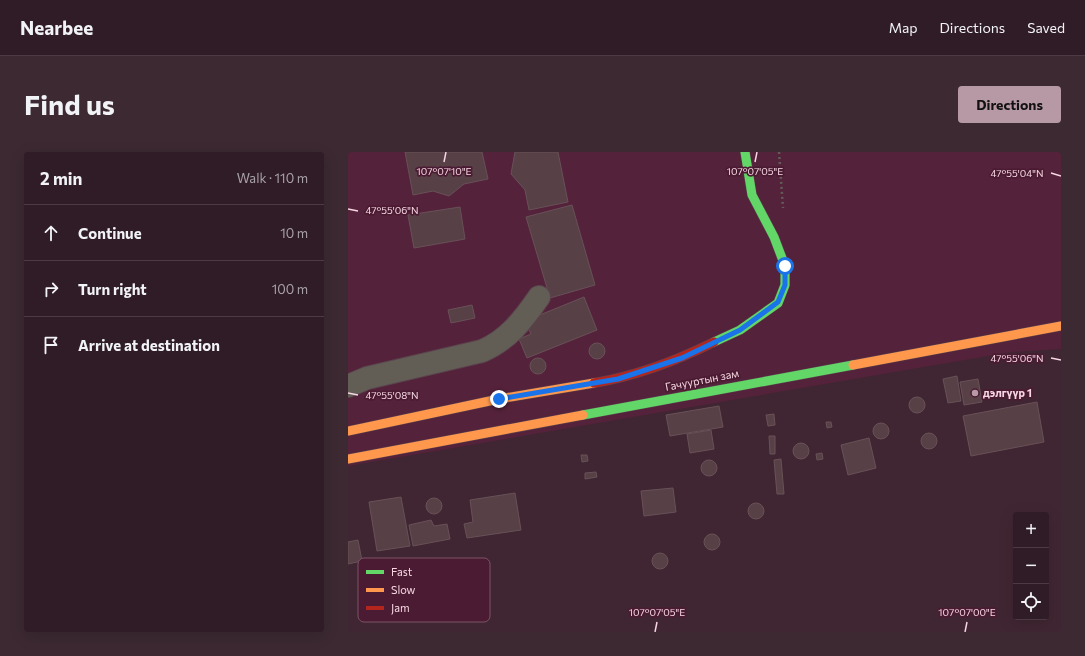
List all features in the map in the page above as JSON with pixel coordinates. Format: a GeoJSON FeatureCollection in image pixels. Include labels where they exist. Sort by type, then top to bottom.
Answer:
{"type":"FeatureCollection","features":[{"type":"Feature","properties":{"kind":"main road"},"geometry":{"type":"LineString","coordinates":[[348,431],[499,399],[618,379],[682,358],[740,330],[778,302],[785,285],[785,266],[774,237],[752,195],[745,152]]}},
{"type":"Feature","properties":{"kind":"main road","name":"Гачууртын зам"},"geometry":{"type":"LineString","coordinates":[[348,459],[1061,326]]}},
{"type":"Feature","properties":{"kind":"street"},"geometry":{"type":"LineString","coordinates":[[348,386],[367,378],[482,351],[496,345],[516,328],[539,297]]}},
{"type":"Feature","properties":{"kind":"path"},"geometry":{"type":"LineString","coordinates":[[774,237],[783,213],[779,152]]}},
{"type":"Feature","properties":{"kind":"shaded area"},"geometry":{"type":"Polygon","coordinates":[[[348,152],[1061,152],[1061,349],[1011,352],[348,466],[348,152]]]}},
{"type":"Feature","properties":{"kind":"building"},"geometry":{"type":"Polygon","coordinates":[[[405,152],[482,152],[488,179],[464,184],[449,196],[433,191],[413,195],[405,152]]]}},
{"type":"Feature","properties":{"kind":"building"},"geometry":{"type":"Polygon","coordinates":[[[515,152],[558,152],[568,202],[529,210],[525,190],[511,174],[515,152]]]}},
{"type":"Feature","properties":{"kind":"building"},"geometry":{"type":"Polygon","coordinates":[[[572,205],[595,285],[550,298],[526,217],[572,205]]]}},
{"type":"Feature","properties":{"kind":"building"},"geometry":{"type":"Polygon","coordinates":[[[460,207],[465,239],[414,248],[408,215],[460,207]]]}},
{"type":"Feature","properties":{"kind":"building"},"geometry":{"type":"Polygon","coordinates":[[[584,297],[597,330],[527,358],[519,339],[531,334],[525,321],[584,297]]]}},
{"type":"Feature","properties":{"kind":"building"},"geometry":{"type":"Polygon","coordinates":[[[472,305],[475,318],[451,323],[448,310],[472,305]]]}},
{"type":"Feature","properties":{"kind":"building"},"geometry":{"type":"Polygon","coordinates":[[[594,343],[600,343],[605,348],[603,357],[600,359],[594,359],[589,354],[589,348],[594,343]]]}},
{"type":"Feature","properties":{"kind":"building"},"geometry":{"type":"Polygon","coordinates":[[[535,358],[541,358],[546,363],[544,372],[541,374],[535,374],[530,369],[530,363],[535,358]]]}},
{"type":"Feature","properties":{"kind":"building"},"geometry":{"type":"Polygon","coordinates":[[[957,376],[961,401],[948,403],[943,379],[957,376]]]}},
{"type":"Feature","properties":{"kind":"building"},"geometry":{"type":"Polygon","coordinates":[[[978,379],[982,402],[964,405],[960,382],[978,379]]]}},
{"type":"Feature","properties":{"kind":"building"},"geometry":{"type":"Polygon","coordinates":[[[914,397],[920,397],[925,402],[923,411],[920,413],[914,413],[909,408],[909,402],[914,397]]]}},
{"type":"Feature","properties":{"kind":"building"},"geometry":{"type":"Polygon","coordinates":[[[1037,402],[1044,442],[971,456],[963,416],[1037,402]]]}},
{"type":"Feature","properties":{"kind":"building"},"geometry":{"type":"Polygon","coordinates":[[[719,406],[723,427],[670,436],[666,415],[719,406]]]}},
{"type":"Feature","properties":{"kind":"building"},"geometry":{"type":"Polygon","coordinates":[[[774,414],[775,425],[768,426],[766,415],[774,414]]]}},
{"type":"Feature","properties":{"kind":"building"},"geometry":{"type":"Polygon","coordinates":[[[826,422],[831,422],[832,427],[827,428],[826,422]]]}},
{"type":"Feature","properties":{"kind":"building"},"geometry":{"type":"Polygon","coordinates":[[[878,423],[884,423],[889,428],[887,437],[884,439],[878,439],[873,434],[873,428],[878,423]]]}},
{"type":"Feature","properties":{"kind":"building"},"geometry":{"type":"Polygon","coordinates":[[[711,430],[714,449],[690,453],[687,434],[711,430]]]}},
{"type":"Feature","properties":{"kind":"building"},"geometry":{"type":"Polygon","coordinates":[[[926,433],[932,433],[937,438],[935,447],[932,449],[926,449],[921,444],[921,438],[926,433]]]}},
{"type":"Feature","properties":{"kind":"building"},"geometry":{"type":"Polygon","coordinates":[[[769,436],[775,436],[775,454],[770,454],[769,436]]]}},
{"type":"Feature","properties":{"kind":"building"},"geometry":{"type":"Polygon","coordinates":[[[869,438],[876,468],[848,475],[841,445],[869,438]]]}},
{"type":"Feature","properties":{"kind":"building"},"geometry":{"type":"Polygon","coordinates":[[[798,443],[804,443],[809,448],[807,457],[804,459],[798,459],[793,454],[793,448],[798,443]]]}},
{"type":"Feature","properties":{"kind":"building"},"geometry":{"type":"Polygon","coordinates":[[[822,453],[823,459],[817,460],[816,454],[822,453]]]}},
{"type":"Feature","properties":{"kind":"building"},"geometry":{"type":"Polygon","coordinates":[[[581,455],[587,455],[588,461],[582,462],[581,455]]]}},
{"type":"Feature","properties":{"kind":"building"},"geometry":{"type":"Polygon","coordinates":[[[781,459],[784,494],[777,494],[774,460],[781,459]]]}},
{"type":"Feature","properties":{"kind":"building"},"geometry":{"type":"Polygon","coordinates":[[[706,460],[712,460],[717,465],[715,474],[712,476],[706,476],[701,471],[701,465],[706,460]]]}},
{"type":"Feature","properties":{"kind":"building"},"geometry":{"type":"Polygon","coordinates":[[[596,472],[597,477],[585,479],[585,473],[596,472]]]}},
{"type":"Feature","properties":{"kind":"building"},"geometry":{"type":"Polygon","coordinates":[[[673,488],[676,512],[644,516],[641,491],[673,488]]]}},
{"type":"Feature","properties":{"kind":"building"},"geometry":{"type":"Polygon","coordinates":[[[515,493],[521,530],[467,538],[464,524],[473,522],[470,500],[515,493]]]}},
{"type":"Feature","properties":{"kind":"building"},"geometry":{"type":"Polygon","coordinates":[[[401,497],[410,546],[377,551],[369,502],[401,497]]]}},
{"type":"Feature","properties":{"kind":"building"},"geometry":{"type":"Polygon","coordinates":[[[431,498],[437,498],[442,503],[440,512],[437,514],[431,514],[426,509],[426,503],[431,498]]]}},
{"type":"Feature","properties":{"kind":"building"},"geometry":{"type":"Polygon","coordinates":[[[753,503],[759,503],[764,508],[762,517],[759,519],[753,519],[748,514],[748,508],[753,503]]]}},
{"type":"Feature","properties":{"kind":"building"},"geometry":{"type":"Polygon","coordinates":[[[431,520],[434,526],[447,524],[450,539],[413,546],[409,525],[431,520]]]}},
{"type":"Feature","properties":{"kind":"building"},"geometry":{"type":"Polygon","coordinates":[[[709,534],[715,534],[720,539],[718,548],[715,550],[709,550],[704,545],[704,539],[709,534]]]}},
{"type":"Feature","properties":{"kind":"building"},"geometry":{"type":"Polygon","coordinates":[[[358,540],[361,558],[358,558],[358,562],[348,564],[348,542],[358,540]]]}},
{"type":"Feature","properties":{"kind":"building"},"geometry":{"type":"Polygon","coordinates":[[[657,553],[663,553],[668,558],[666,567],[663,569],[657,569],[652,564],[652,558],[657,553]]]}},
{"type":"Feature","properties":{"kind":"traffic: fast"},"geometry":{"type":"LineString","coordinates":[[714,342],[740,330],[778,303],[785,285],[785,266],[774,237],[752,195],[745,152]]}},
{"type":"Feature","properties":{"kind":"traffic: fast"},"geometry":{"type":"LineString","coordinates":[[583,415],[853,365]]}},
{"type":"Feature","properties":{"kind":"traffic: slow"},"geometry":{"type":"LineString","coordinates":[[853,365],[1061,326]]}},
{"type":"Feature","properties":{"kind":"traffic: slow"},"geometry":{"type":"LineString","coordinates":[[348,431],[499,399],[594,383]]}},
{"type":"Feature","properties":{"kind":"traffic: slow"},"geometry":{"type":"LineString","coordinates":[[348,459],[583,415]]}},
{"type":"Feature","properties":{"kind":"traffic: jam"},"geometry":{"type":"LineString","coordinates":[[594,383],[656,367],[714,342]]}},
{"type":"Feature","properties":{"kind":"place","name":"дэлгүүр 1"},"geometry":{"type":"Point","coordinates":[975,393]}},
{"type":"Feature","properties":{"kind":"route"},"geometry":{"type":"LineString","coordinates":[[499,399],[618,379],[682,358],[740,330],[778,302],[785,285],[785,266]]}}]}
